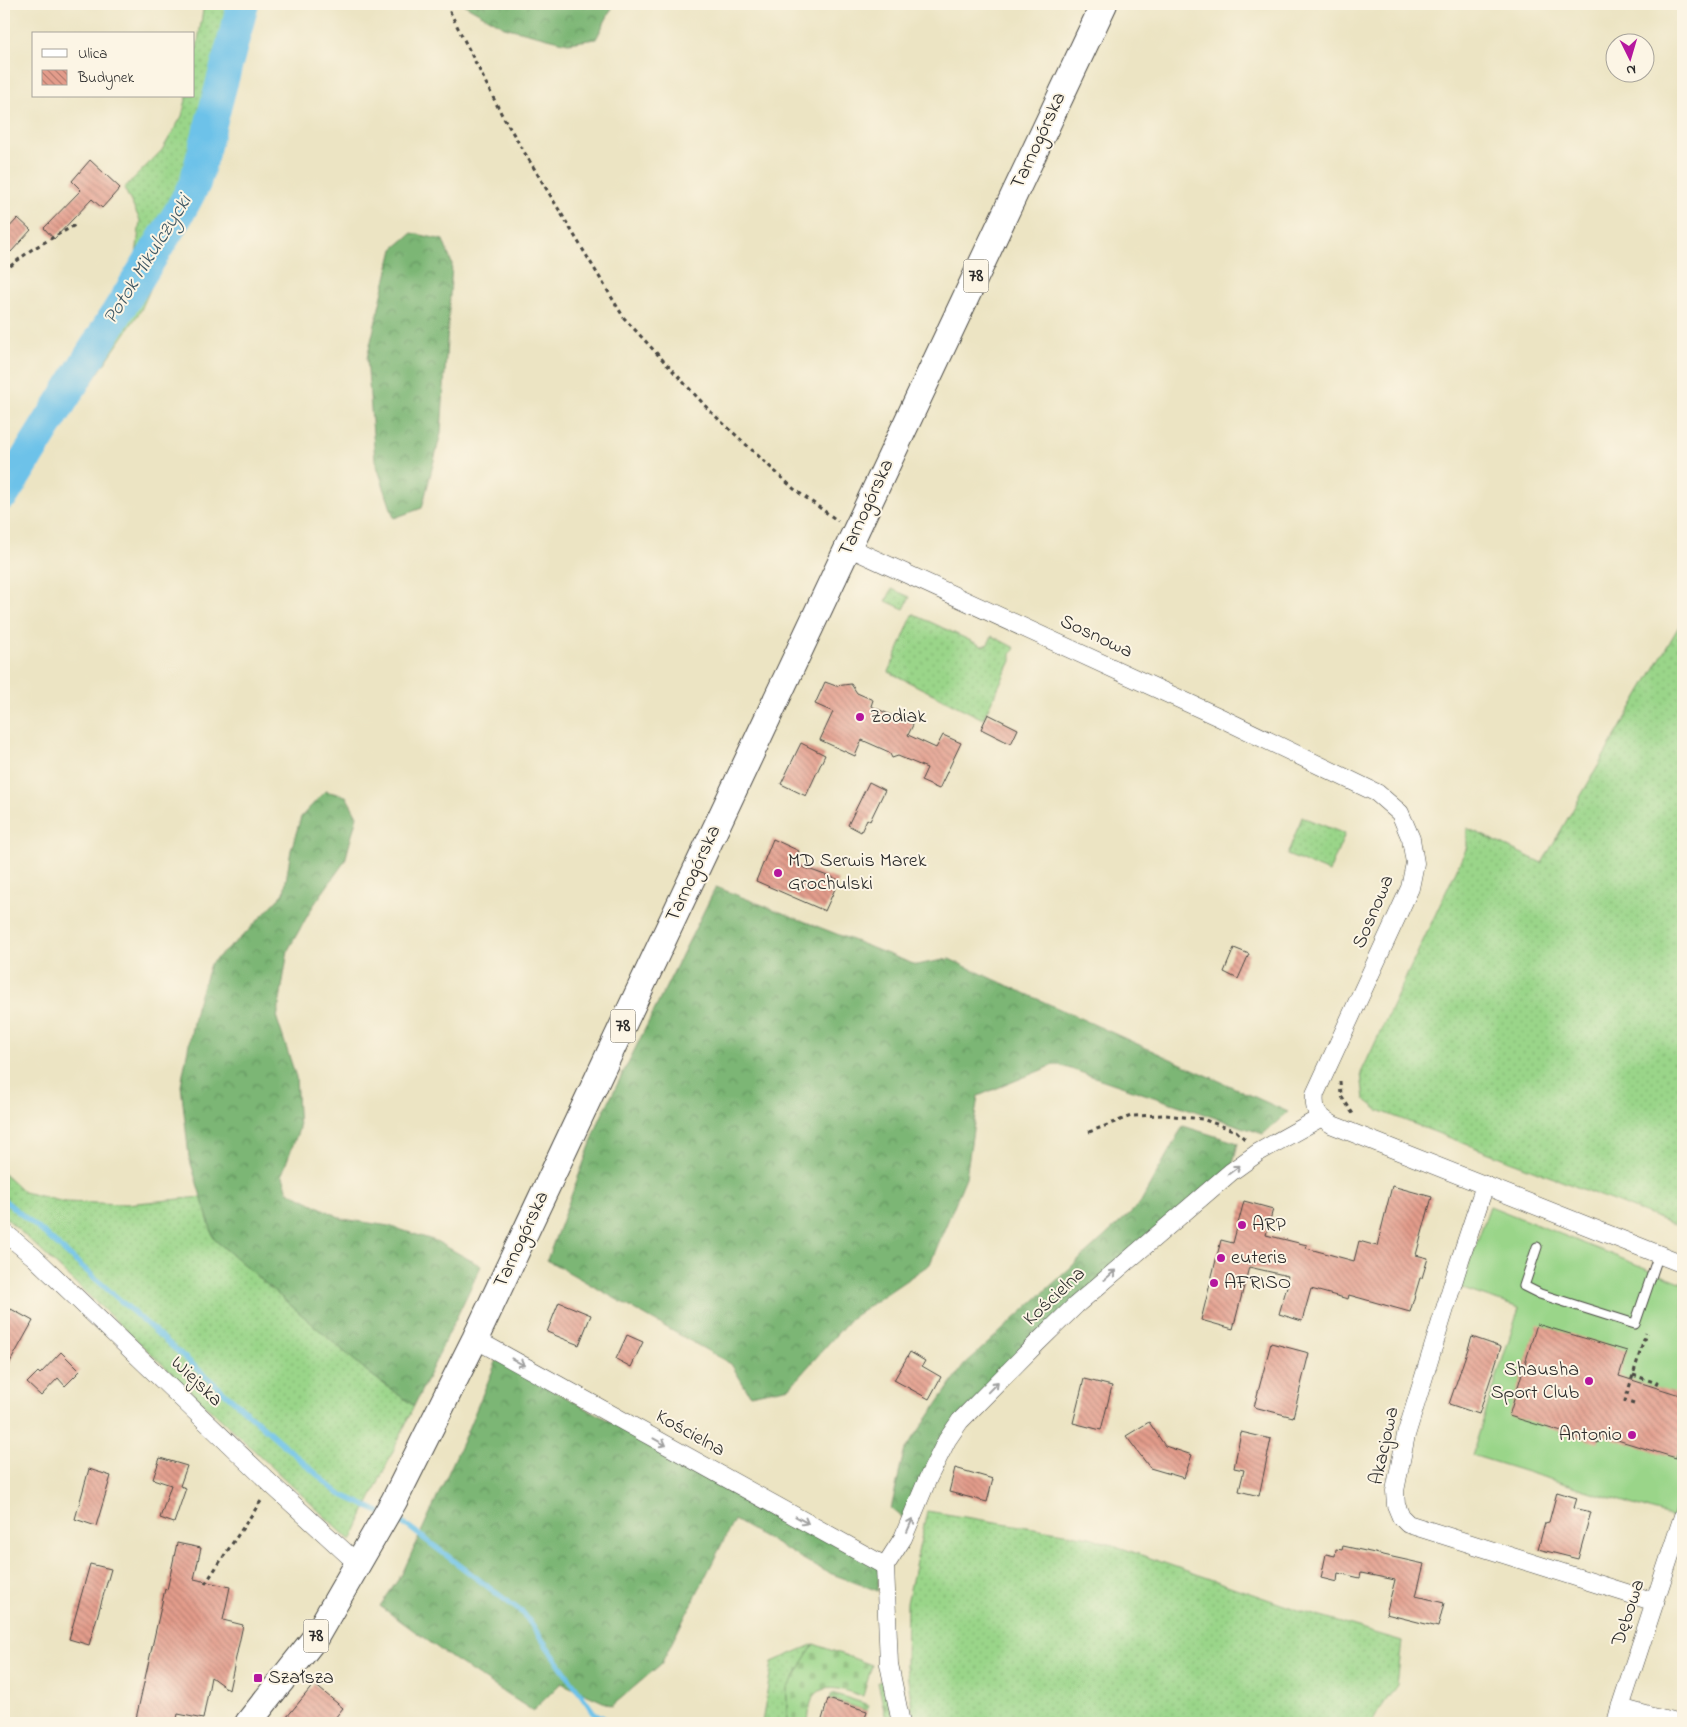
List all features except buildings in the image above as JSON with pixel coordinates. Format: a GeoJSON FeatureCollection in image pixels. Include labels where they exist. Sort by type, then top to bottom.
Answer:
{"type":"FeatureCollection","features":[{"type":"Feature","properties":{"kind":"main road","name":"Tarnogórska"},"geometry":{"type":"LineString","coordinates":[[248,1723],[315,1638],[394,1502],[475,1339],[1104,4]]}},
{"type":"Feature","properties":{"kind":"street","name":"Sosnowa"},"geometry":{"type":"LineString","coordinates":[[851,540],[1359,784],[1377,793],[1400,813],[1411,839],[1415,863],[1410,888],[1315,1094],[1314,1105],[1320,1118]]}},
{"type":"Feature","properties":{"kind":"street","name":"Kościelna"},"geometry":{"type":"LineString","coordinates":[[475,1339],[885,1566],[903,1538],[928,1478],[947,1440],[960,1422],[1036,1343],[1076,1305],[1231,1172],[1259,1152],[1320,1118]]}},
{"type":"Feature","properties":{"kind":"street"},"geometry":{"type":"LineString","coordinates":[[1320,1118],[1332,1125],[1683,1264]]}},
{"type":"Feature","properties":{"kind":"street","name":"Akacjowa"},"geometry":{"type":"LineString","coordinates":[[1485,1185],[1406,1435],[1394,1491],[1396,1505],[1401,1517],[1408,1524],[1655,1602]]}},
{"type":"Feature","properties":{"kind":"street","name":"Wiejska"},"geometry":{"type":"LineString","coordinates":[[4,1232],[48,1270],[272,1485],[358,1564]]}},
{"type":"Feature","properties":{"kind":"street","name":"Dębowa"},"geometry":{"type":"LineString","coordinates":[[1618,1716],[1683,1516]]}},
{"type":"Feature","properties":{"kind":"street"},"geometry":{"type":"LineString","coordinates":[[885,1566],[884,1661],[901,1723]]}},
{"type":"Feature","properties":{"kind":"street"},"geometry":{"type":"LineString","coordinates":[[1618,1716],[1675,1723]]}},
{"type":"Feature","properties":{"kind":"lane"},"geometry":{"type":"LineString","coordinates":[[1537,1247],[1524,1286],[1540,1294],[1635,1324],[1659,1254]]}},
{"type":"Feature","properties":{"kind":"path"},"geometry":{"type":"LineString","coordinates":[[446,4],[502,115],[624,318],[711,412],[851,540]]}},
{"type":"Feature","properties":{"kind":"path"},"geometry":{"type":"LineString","coordinates":[[4,271],[31,250],[75,224]]}},
{"type":"Feature","properties":{"kind":"path"},"geometry":{"type":"LineString","coordinates":[[1341,1074],[1341,1095],[1353,1113],[1360,1118]]}},
{"type":"Feature","properties":{"kind":"path"},"geometry":{"type":"LineString","coordinates":[[1089,1132],[1131,1116],[1165,1115],[1202,1119],[1236,1131],[1259,1152]]}},
{"type":"Feature","properties":{"kind":"path"},"geometry":{"type":"LineString","coordinates":[[1634,1404],[1625,1401],[1647,1328],[1635,1324]]}},
{"type":"Feature","properties":{"kind":"path"},"geometry":{"type":"LineString","coordinates":[[1633,1375],[1656,1383],[1655,1387]]}},
{"type":"Feature","properties":{"kind":"path"},"geometry":{"type":"LineString","coordinates":[[205,1584],[272,1485]]}},
{"type":"Feature","properties":{"kind":"green space"},"geometry":{"type":"Polygon","coordinates":[[[204,4],[255,4],[230,86],[216,163],[193,218],[167,250],[141,310],[4,514],[4,470],[135,266],[140,220],[124,188],[162,150],[182,116],[186,98],[195,98],[195,60],[204,4]]]}},
{"type":"Feature","properties":{"kind":"green space"},"geometry":{"type":"Polygon","coordinates":[[[463,4],[614,4],[596,39],[568,43],[504,27],[463,4]]]}},
{"type":"Feature","properties":{"kind":"green space"},"geometry":{"type":"Polygon","coordinates":[[[412,233],[443,240],[452,264],[441,433],[422,508],[394,518],[375,460],[367,358],[393,249],[412,233]]]}},
{"type":"Feature","properties":{"kind":"green space"},"geometry":{"type":"Polygon","coordinates":[[[892,589],[910,597],[904,609],[886,601],[892,589]]]}},
{"type":"Feature","properties":{"kind":"green space"},"geometry":{"type":"Polygon","coordinates":[[[913,614],[982,646],[988,644],[992,636],[1015,648],[1011,654],[1011,661],[983,719],[889,672],[913,614]]]}},
{"type":"Feature","properties":{"kind":"green space"},"geometry":{"type":"Polygon","coordinates":[[[1683,619],[1683,1228],[1378,1110],[1364,1099],[1361,1073],[1467,847],[1467,828],[1542,863],[1683,619]]]}},
{"type":"Feature","properties":{"kind":"green space"},"geometry":{"type":"Polygon","coordinates":[[[325,791],[346,796],[357,816],[345,861],[313,906],[288,950],[277,1019],[296,1077],[299,1129],[282,1174],[288,1191],[343,1219],[389,1226],[436,1241],[481,1266],[414,1406],[369,1373],[214,1239],[189,1157],[181,1085],[196,1007],[210,964],[246,933],[284,893],[291,850],[301,817],[325,791]]]}},
{"type":"Feature","properties":{"kind":"green space"},"geometry":{"type":"Polygon","coordinates":[[[1302,817],[1345,834],[1329,872],[1287,855],[1302,817]]]}},
{"type":"Feature","properties":{"kind":"green space"},"geometry":{"type":"Polygon","coordinates":[[[716,887],[916,965],[949,959],[1288,1112],[1263,1134],[1056,1064],[978,1096],[966,1177],[930,1264],[851,1318],[790,1387],[750,1395],[731,1364],[547,1260],[600,1119],[716,887]]]}},
{"type":"Feature","properties":{"kind":"green space"},"geometry":{"type":"Polygon","coordinates":[[[1183,1126],[1238,1143],[1231,1172],[960,1421],[910,1524],[891,1509],[904,1452],[964,1365],[1139,1205],[1183,1126]]]}},
{"type":"Feature","properties":{"kind":"green space"},"geometry":{"type":"Polygon","coordinates":[[[4,1173],[24,1192],[64,1202],[126,1204],[202,1197],[214,1239],[369,1373],[414,1406],[351,1541],[4,1216],[4,1173]]]}},
{"type":"Feature","properties":{"kind":"green space","name":"Shausha Sport Club"},"geometry":{"type":"Polygon","coordinates":[[[1490,1206],[1683,1283],[1683,1482],[1672,1517],[1472,1455],[1519,1308],[1460,1288],[1490,1206]]]}},
{"type":"Feature","properties":{"kind":"green space"},"geometry":{"type":"Polygon","coordinates":[[[497,1360],[879,1567],[878,1591],[824,1571],[734,1520],[661,1664],[612,1706],[561,1683],[533,1711],[453,1659],[380,1606],[402,1574],[462,1443],[497,1360]]]}},
{"type":"Feature","properties":{"kind":"green space"},"geometry":{"type":"Polygon","coordinates":[[[927,1511],[1090,1537],[1304,1612],[1402,1641],[1397,1685],[1372,1723],[914,1723],[906,1665],[907,1603],[927,1511]]]}},
{"type":"Feature","properties":{"kind":"green space"},"geometry":{"type":"Polygon","coordinates":[[[814,1644],[787,1689],[787,1723],[762,1723],[772,1662],[814,1644]]]}},
{"type":"Feature","properties":{"kind":"green space"},"geometry":{"type":"Polygon","coordinates":[[[814,1644],[872,1665],[863,1696],[842,1690],[828,1688],[822,1690],[812,1700],[808,1723],[787,1723],[787,1689],[814,1644]]]}},
{"type":"Feature","properties":{"kind":"green space"},"geometry":{"type":"Polygon","coordinates":[[[885,1680],[894,1723],[887,1723],[878,1682],[885,1680]]]}},
{"type":"Feature","properties":{"kind":"green space"},"geometry":{"type":"Polygon","coordinates":[[[832,1693],[869,1705],[867,1711],[830,1699],[832,1693]]]}},
{"type":"Feature","properties":{"kind":"waterway","name":"Potok Mikulczycki"},"geometry":{"type":"LineString","coordinates":[[4,494],[179,213],[195,183],[243,4]]}},
{"type":"Feature","properties":{"kind":"waterway"},"geometry":{"type":"LineString","coordinates":[[4,1200],[338,1493],[379,1512]]}},
{"type":"Feature","properties":{"kind":"waterway"},"geometry":{"type":"LineString","coordinates":[[392,1518],[409,1527],[524,1614],[594,1713],[598,1723]]}},
{"type":"Feature","properties":{"kind":"waterway"},"geometry":{"type":"LineString","coordinates":[[594,1713],[612,1723]]}},
{"type":"Feature","properties":{"kind":"place","name":"Zodiak"},"geometry":{"type":"Point","coordinates":[860,717]}},
{"type":"Feature","properties":{"kind":"place","name":"MD Serwis Marek Grochulski"},"geometry":{"type":"Point","coordinates":[778,873]}},
{"type":"Feature","properties":{"kind":"place","name":"ARP"},"geometry":{"type":"Point","coordinates":[1242,1225]}},
{"type":"Feature","properties":{"kind":"place","name":"euteris"},"geometry":{"type":"Point","coordinates":[1221,1258]}},
{"type":"Feature","properties":{"kind":"place","name":"AFRISO"},"geometry":{"type":"Point","coordinates":[1214,1283]}},
{"type":"Feature","properties":{"kind":"place","name":"Shausha Sport Club"},"geometry":{"type":"Point","coordinates":[1589,1381]}},
{"type":"Feature","properties":{"kind":"place","name":"Antonio"},"geometry":{"type":"Point","coordinates":[1632,1435]}},
{"type":"Feature","properties":{"kind":"place","name":"Szałsza"},"geometry":{"type":"Point","coordinates":[258,1678]}}]}
